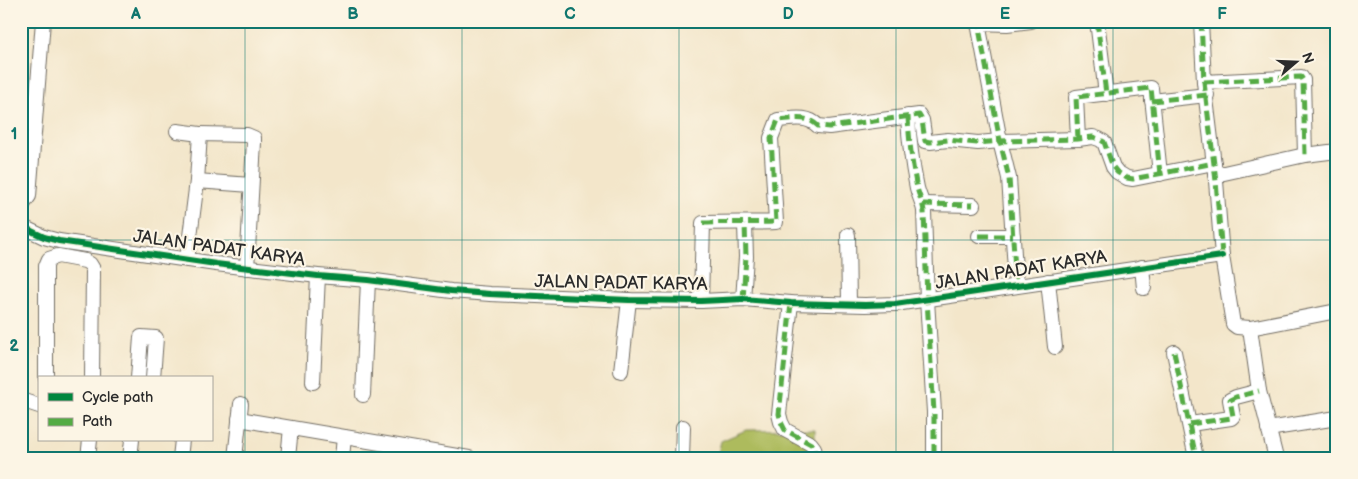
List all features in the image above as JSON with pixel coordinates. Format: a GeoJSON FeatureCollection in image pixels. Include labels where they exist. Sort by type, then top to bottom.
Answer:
{"type":"FeatureCollection","features":[{"type":"Feature","properties":{"kind":"street"},"geometry":{"type":"LineString","coordinates":[[25,200],[43,21]]}},
{"type":"Feature","properties":{"kind":"street"},"geometry":{"type":"LineString","coordinates":[[1016,285],[1009,178],[976,22],[1007,24],[1032,21]]}},
{"type":"Feature","properties":{"kind":"street"},"geometry":{"type":"LineString","coordinates":[[1098,21],[1106,94]]}},
{"type":"Feature","properties":{"kind":"street"},"geometry":{"type":"LineString","coordinates":[[1201,21],[1222,256],[1233,324],[1237,327],[1250,328],[1337,311]]}},
{"type":"Feature","properties":{"kind":"street"},"geometry":{"type":"LineString","coordinates":[[1152,101],[1206,88],[1301,77],[1303,80],[1305,155]]}},
{"type":"Feature","properties":{"kind":"street"},"geometry":{"type":"LineString","coordinates":[[1078,139],[1076,97],[1151,88],[1160,174]]}},
{"type":"Feature","properties":{"kind":"street"},"geometry":{"type":"LineString","coordinates":[[702,301],[704,223],[735,222],[745,224],[776,222],[771,138],[778,120],[807,119],[813,121],[818,126],[829,126],[919,115],[922,120],[925,141],[930,142],[948,140],[978,143],[1093,137],[1104,142],[1117,172],[1127,178],[1215,169],[1337,151]]}},
{"type":"Feature","properties":{"kind":"street"},"geometry":{"type":"LineString","coordinates":[[908,116],[911,157],[917,189],[923,204],[934,412],[934,458]]}},
{"type":"Feature","properties":{"kind":"street"},"geometry":{"type":"LineString","coordinates":[[177,131],[200,134],[247,135],[254,138],[247,268]]}},
{"type":"Feature","properties":{"kind":"street"},"geometry":{"type":"LineString","coordinates":[[187,260],[198,181],[200,134]]}},
{"type":"Feature","properties":{"kind":"street"},"geometry":{"type":"LineString","coordinates":[[198,181],[251,185]]}},
{"type":"Feature","properties":{"kind":"street"},"geometry":{"type":"LineString","coordinates":[[923,204],[973,205]]}},
{"type":"Feature","properties":{"kind":"street"},"geometry":{"type":"LineString","coordinates":[[743,299],[746,257],[745,224]]}},
{"type":"Feature","properties":{"kind":"street","name":"JALAN PADAT KARYA"},"geometry":{"type":"LineString","coordinates":[[21,226],[59,241],[247,268],[368,280],[451,291],[629,300],[702,301],[743,299],[790,303],[895,304],[1222,256]]}},
{"type":"Feature","properties":{"kind":"street"},"geometry":{"type":"LineString","coordinates":[[848,235],[849,304]]}},
{"type":"Feature","properties":{"kind":"street"},"geometry":{"type":"LineString","coordinates":[[979,236],[1012,236]]}},
{"type":"Feature","properties":{"kind":"street"},"geometry":{"type":"LineString","coordinates":[[46,376],[46,266],[49,259],[58,256],[86,261],[93,269],[92,376]]}},
{"type":"Feature","properties":{"kind":"street"},"geometry":{"type":"LineString","coordinates":[[1142,267],[1144,288]]}},
{"type":"Feature","properties":{"kind":"street"},"geometry":{"type":"LineString","coordinates":[[313,382],[318,276]]}},
{"type":"Feature","properties":{"kind":"street"},"geometry":{"type":"LineString","coordinates":[[363,395],[368,280]]}},
{"type":"Feature","properties":{"kind":"street"},"geometry":{"type":"LineString","coordinates":[[1048,281],[1054,347]]}},
{"type":"Feature","properties":{"kind":"street"},"geometry":{"type":"LineString","coordinates":[[621,372],[629,300]]}},
{"type":"Feature","properties":{"kind":"street"},"geometry":{"type":"LineString","coordinates":[[790,303],[780,414],[781,422],[785,430],[811,444],[816,458]]}},
{"type":"Feature","properties":{"kind":"street"},"geometry":{"type":"LineString","coordinates":[[1250,328],[1259,391],[1276,458]]}},
{"type":"Feature","properties":{"kind":"street"},"geometry":{"type":"LineString","coordinates":[[138,376],[141,337],[156,338],[153,376]]}},
{"type":"Feature","properties":{"kind":"street"},"geometry":{"type":"LineString","coordinates":[[1174,352],[1196,458]]}},
{"type":"Feature","properties":{"kind":"street"},"geometry":{"type":"LineString","coordinates":[[1190,424],[1230,418],[1233,416],[1230,400],[1236,396],[1259,391]]}},
{"type":"Feature","properties":{"kind":"street"},"geometry":{"type":"LineString","coordinates":[[21,400],[38,406]]}},
{"type":"Feature","properties":{"kind":"street"},"geometry":{"type":"LineString","coordinates":[[235,458],[241,404]]}},
{"type":"Feature","properties":{"kind":"street"},"geometry":{"type":"LineString","coordinates":[[1268,429],[1337,418]]}},
{"type":"Feature","properties":{"kind":"street"},"geometry":{"type":"LineString","coordinates":[[239,419],[344,437],[396,452],[465,457]]}},
{"type":"Feature","properties":{"kind":"street"},"geometry":{"type":"LineString","coordinates":[[682,458],[683,427]]}},
{"type":"Feature","properties":{"kind":"street"},"geometry":{"type":"LineString","coordinates":[[288,458],[291,428]]}},
{"type":"Feature","properties":{"kind":"street"},"geometry":{"type":"LineString","coordinates":[[342,458],[344,437]]}},
{"type":"Feature","properties":{"kind":"street"},"geometry":{"type":"LineString","coordinates":[[88,458],[90,442]]}},
{"type":"Feature","properties":{"kind":"street"},"geometry":{"type":"LineString","coordinates":[[130,458],[132,442]]}},
{"type":"Feature","properties":{"kind":"street"},"geometry":{"type":"LineString","coordinates":[[180,458],[182,442]]}},
{"type":"Feature","properties":{"kind":"green space"},"geometry":{"type":"Polygon","coordinates":[[[815,429],[815,458],[717,458],[721,441],[746,430],[815,429]]]}},
{"type":"Feature","properties":{"kind":"marked path"},"geometry":{"type":"LineString","coordinates":[[973,21],[978,23],[1000,141],[1009,178],[1016,285]]}},
{"type":"Feature","properties":{"kind":"marked path"},"geometry":{"type":"LineString","coordinates":[[978,23],[1007,24],[1031,21]]}},
{"type":"Feature","properties":{"kind":"marked path"},"geometry":{"type":"LineString","coordinates":[[1097,21],[1106,94]]}},
{"type":"Feature","properties":{"kind":"marked path"},"geometry":{"type":"LineString","coordinates":[[1201,21],[1204,82],[1216,181],[1222,256]]}},
{"type":"Feature","properties":{"kind":"marked path"},"geometry":{"type":"LineString","coordinates":[[1204,82],[1301,77],[1303,80],[1305,155]]}},
{"type":"Feature","properties":{"kind":"marked path"},"geometry":{"type":"LineString","coordinates":[[1078,139],[1076,97],[1151,88],[1160,174]]}},
{"type":"Feature","properties":{"kind":"marked path"},"geometry":{"type":"LineString","coordinates":[[1152,101],[1207,95]]}},
{"type":"Feature","properties":{"kind":"marked path"},"geometry":{"type":"LineString","coordinates":[[703,223],[776,222],[771,138],[778,120],[804,119],[818,126],[829,127],[919,115],[922,120],[925,141],[930,142],[948,140],[978,143],[1093,137],[1104,142],[1113,167],[1117,172],[1133,179],[1214,163]]}},
{"type":"Feature","properties":{"kind":"marked path"},"geometry":{"type":"LineString","coordinates":[[908,116],[917,188],[924,211],[934,412],[934,458]]}},
{"type":"Feature","properties":{"kind":"marked path"},"geometry":{"type":"LineString","coordinates":[[923,204],[973,205]]}},
{"type":"Feature","properties":{"kind":"marked path"},"geometry":{"type":"LineString","coordinates":[[743,299],[746,257],[745,224]]}},
{"type":"Feature","properties":{"kind":"marked path"},"geometry":{"type":"LineString","coordinates":[[979,236],[1013,236]]}},
{"type":"Feature","properties":{"kind":"marked path"},"geometry":{"type":"LineString","coordinates":[[791,303],[779,414],[785,430],[811,444],[816,458]]}},
{"type":"Feature","properties":{"kind":"marked path"},"geometry":{"type":"LineString","coordinates":[[1174,352],[1196,458]]}},
{"type":"Feature","properties":{"kind":"marked path"},"geometry":{"type":"LineString","coordinates":[[1190,424],[1231,418],[1233,416],[1230,400],[1259,391]]}},
{"type":"Feature","properties":{"kind":"cycle path"},"geometry":{"type":"LineString","coordinates":[[21,226],[44,237],[59,241],[216,264],[451,291],[629,300],[701,301],[743,299],[791,303],[895,304],[1222,256]]}}]}
